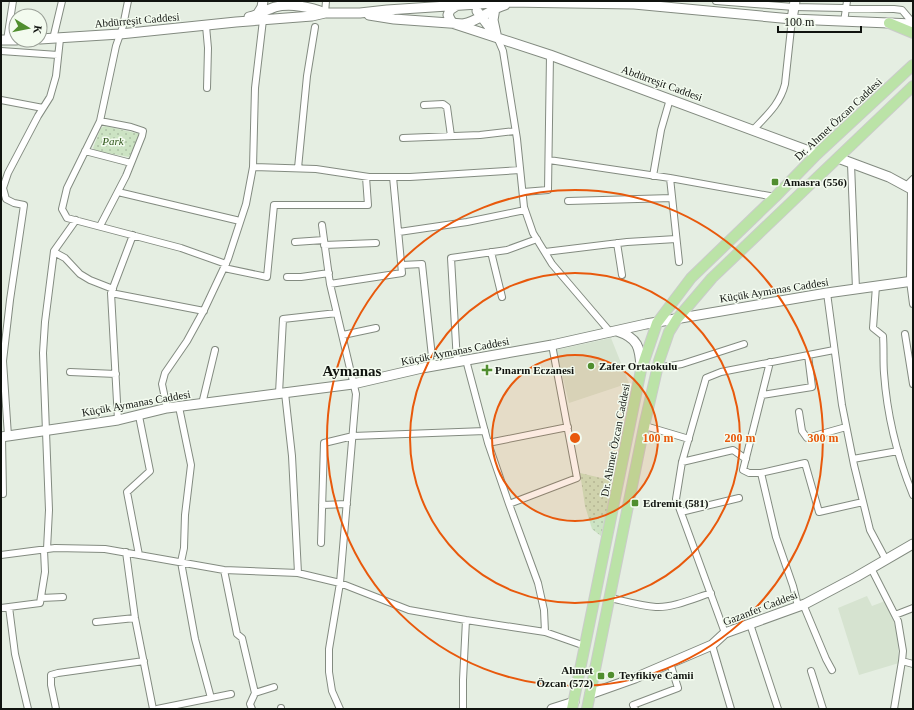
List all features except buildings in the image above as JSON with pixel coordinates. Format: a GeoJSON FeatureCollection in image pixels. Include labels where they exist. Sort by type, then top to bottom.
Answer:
{"type":"FeatureCollection","features":[{"type":"Feature","properties":{"kind":"main road"},"geometry":{"type":"LineString","coordinates":[[889,23],[913,33]]}},
{"type":"Feature","properties":{"kind":"main road","name":"Dr. Ahmet Özcan Caddesi"},"geometry":{"type":"LineString","coordinates":[[573,705],[641,370],[658,323],[691,278],[817,154],[913,65]]}},
{"type":"Feature","properties":{"kind":"main road"},"geometry":{"type":"LineString","coordinates":[[587,709],[657,368],[669,332],[677,319],[712,278],[913,86]]}},
{"type":"Feature","properties":{"kind":"street"},"geometry":{"type":"LineString","coordinates":[[3,494],[4,361],[10,300],[24,205],[14,203],[6,199],[3,188],[8,173],[50,97],[56,76],[58,55],[57,39],[62,1]]}},
{"type":"Feature","properties":{"kind":"street"},"geometry":{"type":"LineString","coordinates":[[128,1],[116,46],[100,121],[67,188],[62,209],[67,218],[181,248],[225,266],[268,277],[274,206],[368,205],[366,177]]}},
{"type":"Feature","properties":{"kind":"street"},"geometry":{"type":"LineString","coordinates":[[263,1],[273,15],[281,18],[287,13],[286,3]]}},
{"type":"Feature","properties":{"kind":"street"},"geometry":{"type":"LineString","coordinates":[[167,408],[162,384],[165,373],[204,311],[225,266],[246,204],[253,167],[255,88],[260,17],[263,1]]}},
{"type":"Feature","properties":{"kind":"street"},"geometry":{"type":"LineString","coordinates":[[325,13],[326,1]]}},
{"type":"Feature","properties":{"kind":"street"},"geometry":{"type":"LineString","coordinates":[[716,1],[902,10],[913,24]]}},
{"type":"Feature","properties":{"kind":"street"},"geometry":{"type":"LineString","coordinates":[[844,22],[847,1]]}},
{"type":"Feature","properties":{"kind":"street"},"geometry":{"type":"LineString","coordinates":[[497,37],[481,16],[474,7],[462,4],[450,10],[448,15],[451,21],[455,24],[467,23],[481,16],[492,4],[544,2],[627,4],[651,3],[792,19],[913,24]]}},
{"type":"Feature","properties":{"kind":"street","name":"Abdürreşit Caddesi"},"geometry":{"type":"LineString","coordinates":[[260,17],[269,9],[286,3],[325,13],[360,13],[394,19],[455,24],[550,55],[817,154]]}},
{"type":"Feature","properties":{"kind":"street"},"geometry":{"type":"LineString","coordinates":[[492,4],[493,24],[503,51],[525,210],[533,233],[552,264],[614,332],[631,337],[637,344],[640,354],[641,370]]}},
{"type":"Feature","properties":{"kind":"street","name":"Abdürreşit Caddesi"},"geometry":{"type":"LineString","coordinates":[[360,13],[405,5],[492,4]]}},
{"type":"Feature","properties":{"kind":"street"},"geometry":{"type":"LineString","coordinates":[[753,130],[778,102],[783,94],[794,4]]}},
{"type":"Feature","properties":{"kind":"street","name":"Abdürreşit Caddesi"},"geometry":{"type":"LineString","coordinates":[[48,39],[206,26],[260,17],[281,18],[312,16],[325,13]]}},
{"type":"Feature","properties":{"kind":"street"},"geometry":{"type":"LineString","coordinates":[[206,26],[208,48],[207,88]]}},
{"type":"Feature","properties":{"kind":"street"},"geometry":{"type":"LineString","coordinates":[[298,168],[307,76],[315,27]]}},
{"type":"Feature","properties":{"kind":"street"},"geometry":{"type":"LineString","coordinates":[[1,51],[58,55]]}},
{"type":"Feature","properties":{"kind":"street"},"geometry":{"type":"LineString","coordinates":[[523,192],[548,190],[550,55]]}},
{"type":"Feature","properties":{"kind":"street"},"geometry":{"type":"LineString","coordinates":[[653,176],[661,130],[670,99]]}},
{"type":"Feature","properties":{"kind":"street"},"geometry":{"type":"LineString","coordinates":[[1,100],[43,108]]}},
{"type":"Feature","properties":{"kind":"street"},"geometry":{"type":"LineString","coordinates":[[424,105],[443,104],[447,107],[451,136]]}},
{"type":"Feature","properties":{"kind":"street"},"geometry":{"type":"LineString","coordinates":[[100,121],[143,131],[118,192],[100,226]]}},
{"type":"Feature","properties":{"kind":"street"},"geometry":{"type":"LineString","coordinates":[[403,138],[480,135],[515,131]]}},
{"type":"Feature","properties":{"kind":"street"},"geometry":{"type":"LineString","coordinates":[[85,151],[131,163]]}},
{"type":"Feature","properties":{"kind":"street"},"geometry":{"type":"LineString","coordinates":[[838,158],[890,177],[910,188]]}},
{"type":"Feature","properties":{"kind":"street"},"geometry":{"type":"LineString","coordinates":[[549,160],[670,178],[775,197]]}},
{"type":"Feature","properties":{"kind":"street"},"geometry":{"type":"LineString","coordinates":[[851,164],[856,289]]}},
{"type":"Feature","properties":{"kind":"street"},"geometry":{"type":"LineString","coordinates":[[253,167],[316,169],[366,177],[410,177],[520,170]]}},
{"type":"Feature","properties":{"kind":"street"},"geometry":{"type":"LineString","coordinates":[[330,284],[402,273],[393,177]]}},
{"type":"Feature","properties":{"kind":"street"},"geometry":{"type":"LineString","coordinates":[[670,178],[679,262]]}},
{"type":"Feature","properties":{"kind":"street"},"geometry":{"type":"LineString","coordinates":[[913,179],[910,188],[911,281],[913,304]]}},
{"type":"Feature","properties":{"kind":"street"},"geometry":{"type":"LineString","coordinates":[[118,192],[240,221]]}},
{"type":"Feature","properties":{"kind":"street"},"geometry":{"type":"LineString","coordinates":[[568,201],[672,198]]}},
{"type":"Feature","properties":{"kind":"street"},"geometry":{"type":"LineString","coordinates":[[399,232],[467,222],[525,210]]}},
{"type":"Feature","properties":{"kind":"street"},"geometry":{"type":"LineString","coordinates":[[1,608],[40,604],[45,572],[49,510],[43,353],[45,322],[54,252],[76,220]]}},
{"type":"Feature","properties":{"kind":"street"},"geometry":{"type":"LineString","coordinates":[[322,225],[330,284],[356,394],[340,583],[329,649],[329,672],[332,691],[340,709]]}},
{"type":"Feature","properties":{"kind":"street"},"geometry":{"type":"LineString","coordinates":[[118,420],[112,291],[133,235]]}},
{"type":"Feature","properties":{"kind":"street"},"geometry":{"type":"LineString","coordinates":[[537,239],[507,250],[451,258],[461,361],[509,504],[538,584],[544,610],[545,632]]}},
{"type":"Feature","properties":{"kind":"street"},"geometry":{"type":"LineString","coordinates":[[545,252],[617,243],[676,239]]}},
{"type":"Feature","properties":{"kind":"street"},"geometry":{"type":"LineString","coordinates":[[295,242],[376,243]]}},
{"type":"Feature","properties":{"kind":"street"},"geometry":{"type":"LineString","coordinates":[[617,243],[622,275]]}},
{"type":"Feature","properties":{"kind":"street"},"geometry":{"type":"LineString","coordinates":[[54,252],[65,258],[80,274],[112,291],[204,311]]}},
{"type":"Feature","properties":{"kind":"street"},"geometry":{"type":"LineString","coordinates":[[491,252],[502,297]]}},
{"type":"Feature","properties":{"kind":"street"},"geometry":{"type":"LineString","coordinates":[[402,265],[422,264],[433,366]]}},
{"type":"Feature","properties":{"kind":"street"},"geometry":{"type":"LineString","coordinates":[[287,277],[301,277],[329,273]]}},
{"type":"Feature","properties":{"kind":"street","name":"Küçük Aymanas Caddesi"},"geometry":{"type":"LineString","coordinates":[[4,436],[118,420],[167,408],[354,384],[433,366],[552,345],[677,319],[828,293],[911,281]]}},
{"type":"Feature","properties":{"kind":"street"},"geometry":{"type":"LineString","coordinates":[[876,286],[873,328],[883,336],[884,373],[893,432],[902,470],[913,495]]}},
{"type":"Feature","properties":{"kind":"street"},"geometry":{"type":"LineString","coordinates":[[828,293],[834,350],[846,427],[870,530],[886,560]]}},
{"type":"Feature","properties":{"kind":"street"},"geometry":{"type":"LineString","coordinates":[[298,573],[292,456],[282,393],[282,319],[337,313]]}},
{"type":"Feature","properties":{"kind":"street"},"geometry":{"type":"LineString","coordinates":[[343,335],[376,328]]}},
{"type":"Feature","properties":{"kind":"street"},"geometry":{"type":"LineString","coordinates":[[905,334],[913,384]]}},
{"type":"Feature","properties":{"kind":"street"},"geometry":{"type":"LineString","coordinates":[[657,368],[682,364],[744,344]]}},
{"type":"Feature","properties":{"kind":"street"},"geometry":{"type":"LineString","coordinates":[[509,504],[577,478],[552,345]]}},
{"type":"Feature","properties":{"kind":"street"},"geometry":{"type":"LineString","coordinates":[[202,404],[215,350]]}},
{"type":"Feature","properties":{"kind":"street"},"geometry":{"type":"LineString","coordinates":[[725,633],[676,498],[682,462],[706,378],[721,372],[834,350]]}},
{"type":"Feature","properties":{"kind":"street"},"geometry":{"type":"LineString","coordinates":[[762,395],[812,387],[808,355]]}},
{"type":"Feature","properties":{"kind":"street"},"geometry":{"type":"LineString","coordinates":[[770,362],[743,470],[749,473],[761,473],[805,463],[819,512],[863,502]]}},
{"type":"Feature","properties":{"kind":"street"},"geometry":{"type":"LineString","coordinates":[[70,372],[116,374]]}},
{"type":"Feature","properties":{"kind":"street"},"geometry":{"type":"LineString","coordinates":[[178,407],[192,465],[185,515],[184,548],[181,562],[195,639],[211,698]]}},
{"type":"Feature","properties":{"kind":"street"},"geometry":{"type":"LineString","coordinates":[[799,412],[802,431],[807,438],[846,427]]}},
{"type":"Feature","properties":{"kind":"street"},"geometry":{"type":"LineString","coordinates":[[139,416],[150,471],[127,492],[139,555]]}},
{"type":"Feature","properties":{"kind":"street"},"geometry":{"type":"LineString","coordinates":[[645,426],[689,439]]}},
{"type":"Feature","properties":{"kind":"street"},"geometry":{"type":"LineString","coordinates":[[488,443],[568,427]]}},
{"type":"Feature","properties":{"kind":"street"},"geometry":{"type":"LineString","coordinates":[[321,543],[324,443],[353,436],[485,431]]}},
{"type":"Feature","properties":{"kind":"street"},"geometry":{"type":"LineString","coordinates":[[682,462],[733,450],[746,459]]}},
{"type":"Feature","properties":{"kind":"street"},"geometry":{"type":"LineString","coordinates":[[853,459],[898,451]]}},
{"type":"Feature","properties":{"kind":"street"},"geometry":{"type":"LineString","coordinates":[[761,473],[776,537],[793,586],[832,670]]}},
{"type":"Feature","properties":{"kind":"street"},"geometry":{"type":"LineString","coordinates":[[681,512],[739,498]]}},
{"type":"Feature","properties":{"kind":"street"},"geometry":{"type":"LineString","coordinates":[[322,505],[347,504]]}},
{"type":"Feature","properties":{"kind":"street","name":"Gazanfer Caddesi"},"geometry":{"type":"LineString","coordinates":[[590,694],[635,678],[712,645],[725,633],[801,605],[913,544]]}},
{"type":"Feature","properties":{"kind":"street"},"geometry":{"type":"LineString","coordinates":[[1,555],[46,550],[105,549],[224,570],[298,573],[340,583],[409,610],[545,632],[585,646]]}},
{"type":"Feature","properties":{"kind":"street"},"geometry":{"type":"LineString","coordinates":[[126,552],[135,618],[153,709]]}},
{"type":"Feature","properties":{"kind":"street"},"geometry":{"type":"LineString","coordinates":[[871,568],[898,621],[903,651],[894,709]]}},
{"type":"Feature","properties":{"kind":"street"},"geometry":{"type":"LineString","coordinates":[[224,570],[236,634],[242,638],[255,692],[250,704],[252,709]]}},
{"type":"Feature","properties":{"kind":"street"},"geometry":{"type":"LineString","coordinates":[[610,598],[655,607],[685,601],[711,593]]}},
{"type":"Feature","properties":{"kind":"street"},"geometry":{"type":"LineString","coordinates":[[41,598],[63,597]]}},
{"type":"Feature","properties":{"kind":"street"},"geometry":{"type":"LineString","coordinates":[[8,607],[15,654],[28,709]]}},
{"type":"Feature","properties":{"kind":"street"},"geometry":{"type":"LineString","coordinates":[[895,615],[913,608]]}},
{"type":"Feature","properties":{"kind":"street"},"geometry":{"type":"LineString","coordinates":[[96,622],[135,618]]}},
{"type":"Feature","properties":{"kind":"street"},"geometry":{"type":"LineString","coordinates":[[463,709],[462,680],[466,620]]}},
{"type":"Feature","properties":{"kind":"street"},"geometry":{"type":"LineString","coordinates":[[750,624],[778,709]]}},
{"type":"Feature","properties":{"kind":"street"},"geometry":{"type":"LineString","coordinates":[[712,645],[731,709]]}},
{"type":"Feature","properties":{"kind":"street"},"geometry":{"type":"LineString","coordinates":[[55,709],[51,676],[58,672],[144,661]]}},
{"type":"Feature","properties":{"kind":"street"},"geometry":{"type":"LineString","coordinates":[[902,661],[913,664]]}},
{"type":"Feature","properties":{"kind":"street"},"geometry":{"type":"LineString","coordinates":[[635,709],[633,705],[678,688],[670,663]]}},
{"type":"Feature","properties":{"kind":"street"},"geometry":{"type":"LineString","coordinates":[[811,671],[823,709]]}},
{"type":"Feature","properties":{"kind":"street"},"geometry":{"type":"LineString","coordinates":[[255,692],[274,688]]}},
{"type":"Feature","properties":{"kind":"street"},"geometry":{"type":"LineString","coordinates":[[157,709],[231,694]]}},
{"type":"Feature","properties":{"kind":"street"},"geometry":{"type":"LineString","coordinates":[[552,709],[573,705]]}},
{"type":"Feature","properties":{"kind":"shaded area","name":"Zafer Ortaokulu"},"geometry":{"type":"Polygon","coordinates":[[[611,338],[629,383],[569,403],[556,350],[611,338]]]}},
{"type":"Feature","properties":{"kind":"shaded area"},"geometry":{"type":"Polygon","coordinates":[[[867,596],[872,606],[885,601],[897,632],[899,663],[859,675],[838,608],[867,596]]]}},
{"type":"Feature","properties":{"kind":"green space","name":"Park"},"geometry":{"type":"Polygon","coordinates":[[[105,126],[140,134],[129,157],[96,151],[93,148],[101,128],[105,126]]]}},
{"type":"Feature","properties":{"kind":"green space"},"geometry":{"type":"Polygon","coordinates":[[[580,473],[614,481],[601,536],[592,529],[585,506],[580,473]]]}},
{"type":"Feature","properties":{"kind":"place","name":"Amasra (556)"},"geometry":{"type":"Point","coordinates":[775,182]}},
{"type":"Feature","properties":{"kind":"place","name":"Zafer Ortaokulu"},"geometry":{"type":"Point","coordinates":[591,366]}},
{"type":"Feature","properties":{"kind":"place","name":"Pınarın Eczanesi"},"geometry":{"type":"Point","coordinates":[487,370]}},
{"type":"Feature","properties":{"kind":"place","name":"Edremit (581)"},"geometry":{"type":"Point","coordinates":[635,503]}},
{"type":"Feature","properties":{"kind":"place","name":"Teyfikiye Camii"},"geometry":{"type":"Point","coordinates":[611,675]}},
{"type":"Feature","properties":{"kind":"place","name":"Ahmet Özcan (572)"},"geometry":{"type":"Point","coordinates":[601,676]}},
{"type":"Feature","properties":{"kind":"district","name":"Aymanas"},"geometry":{"type":"Point","coordinates":[352,371]}}]}
